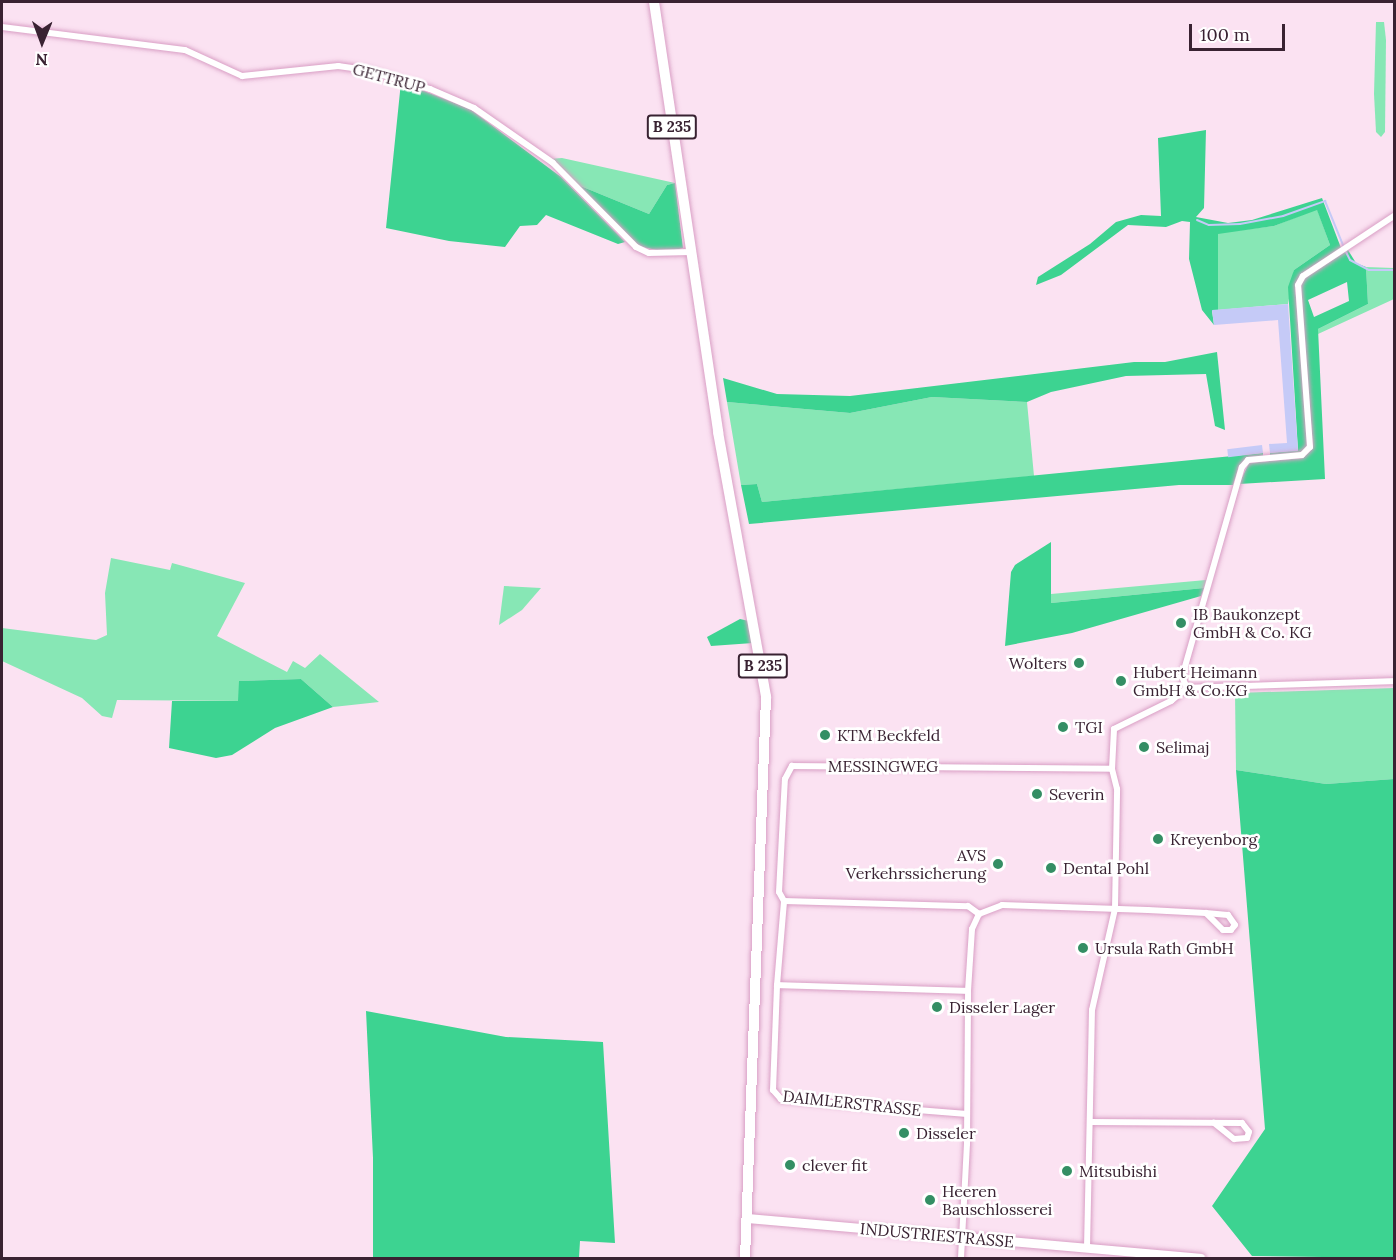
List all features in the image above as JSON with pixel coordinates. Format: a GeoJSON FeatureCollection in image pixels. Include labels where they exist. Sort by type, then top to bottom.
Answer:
{"type":"FeatureCollection","features":[{"type":"Feature","properties":{"kind":"main road","name":"B 235"},"geometry":{"type":"LineString","coordinates":[[654,2],[691,252],[766,697],[745,1258]]}},
{"type":"Feature","properties":{"kind":"street","name":"GETTRUP"},"geometry":{"type":"LineString","coordinates":[[2,27],[184,50],[242,76],[338,66],[366,70],[430,89],[474,108],[553,163],[636,247],[649,253],[691,252]]}},
{"type":"Feature","properties":{"kind":"street"},"geometry":{"type":"LineString","coordinates":[[1187,688],[1182,677],[1242,467],[1248,460],[1302,455],[1310,447],[1298,285],[1303,276],[1395,216]]}},
{"type":"Feature","properties":{"kind":"street"},"geometry":{"type":"LineString","coordinates":[[1087,1248],[1092,1010],[1115,909],[1117,789],[1112,769],[1117,725],[1171,701],[1187,688],[1395,681]]}},
{"type":"Feature","properties":{"kind":"street","name":"MESSINGWEG"},"geometry":{"type":"LineString","coordinates":[[784,901],[779,892],[785,779],[792,766],[1112,769]]}},
{"type":"Feature","properties":{"kind":"street"},"geometry":{"type":"LineString","coordinates":[[784,901],[968,906],[979,914]]}},
{"type":"Feature","properties":{"kind":"street","name":"DAIMLERSTRASSE"},"geometry":{"type":"LineString","coordinates":[[784,901],[777,986],[773,1090],[777,1097],[968,1114]]}},
{"type":"Feature","properties":{"kind":"street"},"geometry":{"type":"LineString","coordinates":[[961,1258],[968,1114],[968,992],[972,929],[979,914],[988,907],[1002,905],[1206,913]]}},
{"type":"Feature","properties":{"kind":"street"},"geometry":{"type":"LineString","coordinates":[[777,986],[968,992]]}},
{"type":"Feature","properties":{"kind":"street"},"geometry":{"type":"LineString","coordinates":[[1090,1122],[1242,1123],[1249,1132],[1246,1138],[1234,1139],[1214,1123]]}},
{"type":"Feature","properties":{"kind":"street","name":"INDUSTRIESTRASSE"},"geometry":{"type":"LineString","coordinates":[[746,1218],[1200,1258]]}},
{"type":"Feature","properties":{"kind":"green space"},"geometry":{"type":"Polygon","coordinates":[[[1376,22],[1384,22],[1386,40],[1385,132],[1381,137],[1376,132],[1374,94],[1376,22]]]}},
{"type":"Feature","properties":{"kind":"green space"},"geometry":{"type":"Polygon","coordinates":[[[401,82],[470,109],[561,177],[625,242],[618,244],[546,215],[537,225],[520,226],[505,247],[449,241],[386,228],[401,82]]]}},
{"type":"Feature","properties":{"kind":"green space"},"geometry":{"type":"Polygon","coordinates":[[[1206,130],[1204,208],[1196,217],[1228,223],[1252,220],[1322,198],[1341,248],[1301,274],[1295,285],[1308,446],[1301,453],[1270,456],[1270,453],[1298,450],[1288,287],[1294,270],[1330,245],[1317,210],[1274,226],[1218,234],[1218,310],[1212,311],[1214,325],[1202,310],[1189,259],[1190,222],[1182,221],[1166,227],[1128,225],[1061,275],[1036,285],[1038,277],[1090,244],[1116,222],[1141,215],[1161,216],[1158,138],[1206,130]]]}},
{"type":"Feature","properties":{"kind":"green space"},"geometry":{"type":"Polygon","coordinates":[[[562,158],[675,183],[667,185],[649,214],[578,185],[549,159],[562,158]]]}},
{"type":"Feature","properties":{"kind":"green space"},"geometry":{"type":"Polygon","coordinates":[[[675,183],[683,248],[667,252],[637,246],[578,185],[649,214],[667,185],[675,183]]]}},
{"type":"Feature","properties":{"kind":"green space"},"geometry":{"type":"Polygon","coordinates":[[[1317,209],[1330,245],[1294,270],[1288,304],[1218,310],[1217,233],[1274,226],[1317,209]]]}},
{"type":"Feature","properties":{"kind":"green space"},"geometry":{"type":"Polygon","coordinates":[[[1348,250],[1356,263],[1366,267],[1368,304],[1318,329],[1325,479],[1239,484],[1249,463],[1303,458],[1313,448],[1300,287],[1305,277],[1348,250]],[[1347,282],[1308,300],[1314,317],[1349,301],[1347,282]]]}},
{"type":"Feature","properties":{"kind":"green space"},"geometry":{"type":"Polygon","coordinates":[[[1366,267],[1394,268],[1394,299],[1318,334],[1318,329],[1368,304],[1366,267]]]}},
{"type":"Feature","properties":{"kind":"green space"},"geometry":{"type":"Polygon","coordinates":[[[1217,352],[1225,430],[1215,426],[1206,374],[1126,376],[1051,392],[1027,402],[932,397],[850,413],[727,402],[723,378],[777,394],[850,396],[1134,362],[1165,362],[1217,352]]]}},
{"type":"Feature","properties":{"kind":"green space"},"geometry":{"type":"Polygon","coordinates":[[[932,397],[1027,402],[1034,476],[762,502],[757,484],[741,485],[727,402],[850,413],[932,397]]]}},
{"type":"Feature","properties":{"kind":"green space"},"geometry":{"type":"Polygon","coordinates":[[[1263,453],[1263,456],[1246,458],[1239,466],[1233,485],[1179,485],[749,524],[741,485],[757,484],[762,502],[1263,453]]]}},
{"type":"Feature","properties":{"kind":"green space"},"geometry":{"type":"Polygon","coordinates":[[[1051,542],[1051,603],[1204,588],[1201,596],[1072,633],[1005,646],[1011,572],[1015,565],[1051,542]]]}},
{"type":"Feature","properties":{"kind":"green space"},"geometry":{"type":"Polygon","coordinates":[[[111,558],[170,570],[172,563],[245,583],[217,636],[287,672],[293,661],[305,668],[320,654],[379,702],[333,707],[301,679],[239,681],[239,701],[117,700],[112,718],[102,716],[82,698],[2,661],[2,628],[96,640],[107,635],[105,593],[111,558]]]}},
{"type":"Feature","properties":{"kind":"green space"},"geometry":{"type":"Polygon","coordinates":[[[1206,580],[1204,588],[1051,603],[1051,594],[1206,580]]]}},
{"type":"Feature","properties":{"kind":"green space"},"geometry":{"type":"Polygon","coordinates":[[[504,586],[541,588],[522,610],[499,625],[504,586]]]}},
{"type":"Feature","properties":{"kind":"green space"},"geometry":{"type":"Polygon","coordinates":[[[740,619],[749,621],[753,643],[711,646],[707,637],[740,619]]]}},
{"type":"Feature","properties":{"kind":"green space"},"geometry":{"type":"Polygon","coordinates":[[[301,679],[333,707],[275,728],[232,755],[216,758],[169,748],[172,701],[238,701],[239,681],[301,679]]]}},
{"type":"Feature","properties":{"kind":"green space"},"geometry":{"type":"Polygon","coordinates":[[[1394,688],[1394,779],[1326,784],[1236,770],[1235,693],[1394,688]]]}},
{"type":"Feature","properties":{"kind":"green space"},"geometry":{"type":"Polygon","coordinates":[[[1236,770],[1326,784],[1394,779],[1394,1258],[1252,1256],[1212,1206],[1265,1129],[1236,770]]]}},
{"type":"Feature","properties":{"kind":"green space"},"geometry":{"type":"Polygon","coordinates":[[[366,1011],[506,1037],[603,1042],[615,1243],[580,1241],[579,1258],[373,1258],[373,1158],[366,1011]]]}},
{"type":"Feature","properties":{"kind":"water"},"geometry":{"type":"Polygon","coordinates":[[[1288,304],[1298,451],[1270,453],[1269,444],[1287,443],[1278,320],[1214,325],[1212,310],[1288,304]]]}},
{"type":"Feature","properties":{"kind":"water"},"geometry":{"type":"Polygon","coordinates":[[[1262,445],[1263,453],[1228,457],[1227,449],[1262,445]]]}},
{"type":"Feature","properties":{"kind":"waterway"},"geometry":{"type":"LineString","coordinates":[[1197,220],[1209,225],[1240,224],[1283,216],[1325,201],[1343,245]]}},
{"type":"Feature","properties":{"kind":"waterway"},"geometry":{"type":"LineString","coordinates":[[1346,252],[1350,260],[1369,270],[1394,270]]}},
{"type":"Feature","properties":{"kind":"place","name":"IB Baukonzept GmbH & Co. KG"},"geometry":{"type":"Point","coordinates":[1181,623]}},
{"type":"Feature","properties":{"kind":"place","name":"Wolters"},"geometry":{"type":"Point","coordinates":[1079,663]}},
{"type":"Feature","properties":{"kind":"place","name":"Hubert Heimann GmbH & Co.KG"},"geometry":{"type":"Point","coordinates":[1121,681]}},
{"type":"Feature","properties":{"kind":"place","name":"TGI"},"geometry":{"type":"Point","coordinates":[1063,727]}},
{"type":"Feature","properties":{"kind":"place","name":"KTM Beckfeld"},"geometry":{"type":"Point","coordinates":[825,735]}},
{"type":"Feature","properties":{"kind":"place","name":"Selimaj"},"geometry":{"type":"Point","coordinates":[1144,747]}},
{"type":"Feature","properties":{"kind":"place","name":"Severin"},"geometry":{"type":"Point","coordinates":[1037,794]}},
{"type":"Feature","properties":{"kind":"place","name":"Kreyenborg"},"geometry":{"type":"Point","coordinates":[1158,839]}},
{"type":"Feature","properties":{"kind":"place","name":"AVS Verkehrssicherung"},"geometry":{"type":"Point","coordinates":[998,864]}},
{"type":"Feature","properties":{"kind":"place","name":"Dental Pohl"},"geometry":{"type":"Point","coordinates":[1051,868]}},
{"type":"Feature","properties":{"kind":"place","name":"Ursula Rath GmbH"},"geometry":{"type":"Point","coordinates":[1083,948]}},
{"type":"Feature","properties":{"kind":"place","name":"Disseler Lager"},"geometry":{"type":"Point","coordinates":[937,1007]}},
{"type":"Feature","properties":{"kind":"place","name":"Disseler"},"geometry":{"type":"Point","coordinates":[904,1133]}},
{"type":"Feature","properties":{"kind":"place","name":"clever fit"},"geometry":{"type":"Point","coordinates":[790,1165]}},
{"type":"Feature","properties":{"kind":"place","name":"Mitsubishi"},"geometry":{"type":"Point","coordinates":[1067,1171]}},
{"type":"Feature","properties":{"kind":"place","name":"Heeren Bauschlosserei"},"geometry":{"type":"Point","coordinates":[930,1200]}}]}
